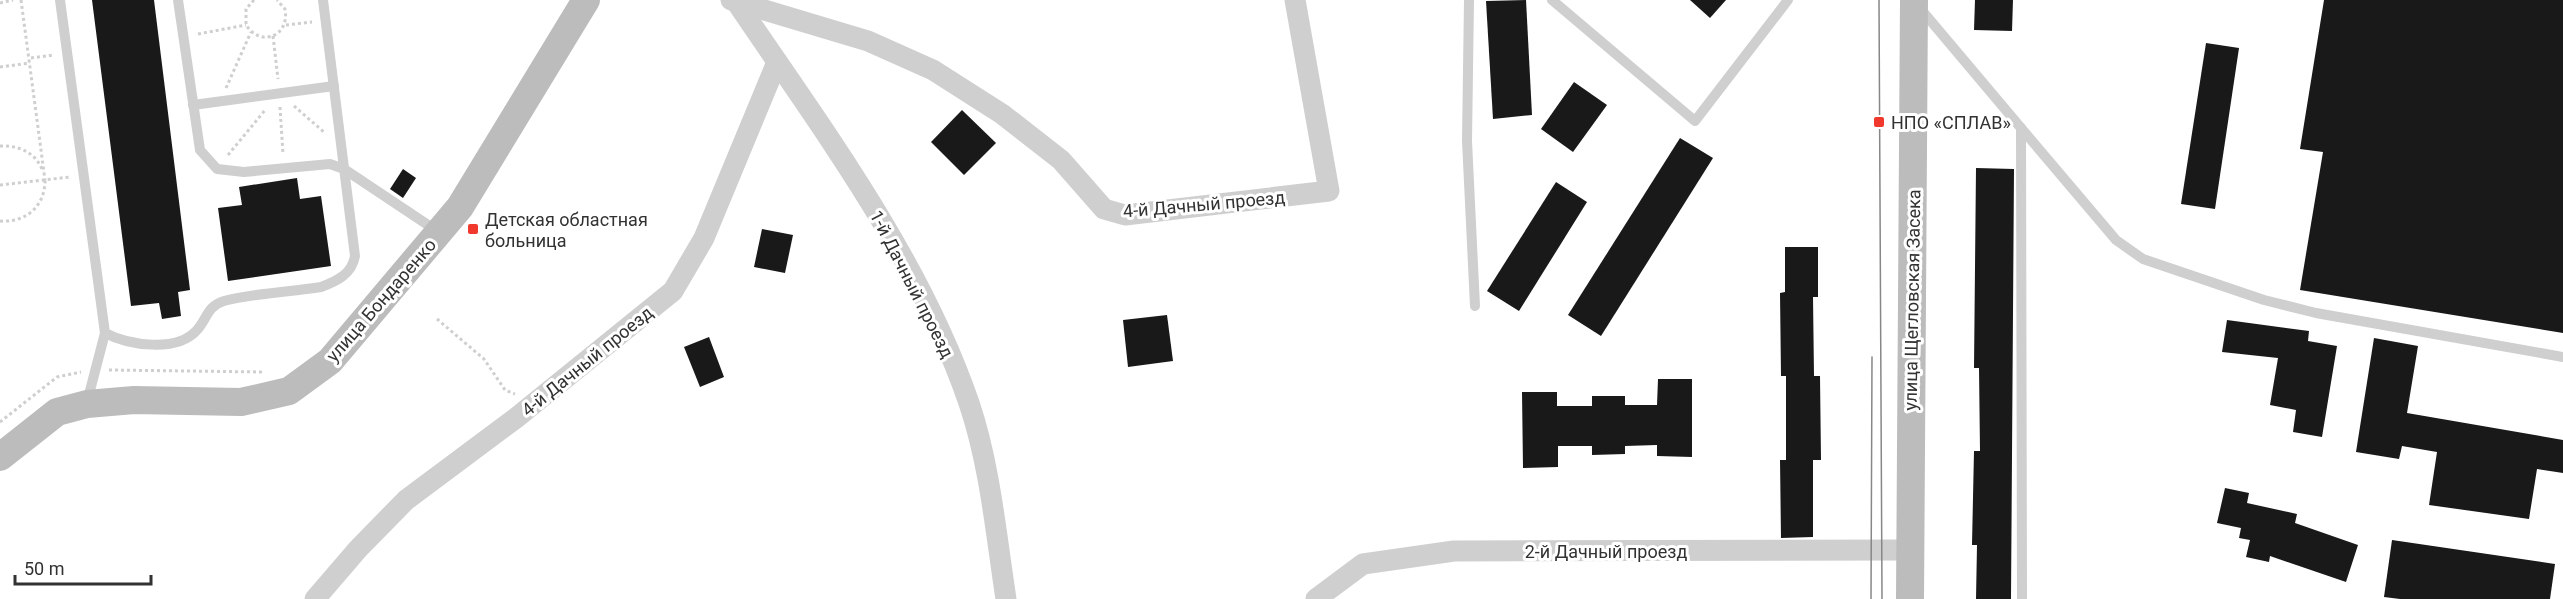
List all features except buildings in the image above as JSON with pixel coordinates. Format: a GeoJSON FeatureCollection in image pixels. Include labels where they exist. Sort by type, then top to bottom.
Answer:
{"type":"FeatureCollection","features":[{"type":"Feature","properties":{"kind":"street","name":"улица Бондаренко"},"geometry":{"type":"LineString","coordinates":[[0,457],[57,412],[87,404],[134,400],[241,402],[289,391],[330,361],[460,207],[586,0]]}},
{"type":"Feature","properties":{"kind":"street","name":"4-й Дачный проезд"},"geometry":{"type":"LineString","coordinates":[[734,1],[868,40],[933,70],[1002,114],[1061,160],[1104,209],[1125,215],[1329,191],[1295,0]]}},
{"type":"Feature","properties":{"kind":"street","name":"1-й Дачный проезд"},"geometry":{"type":"LineString","coordinates":[[734,1],[876,213],[899,252],[944,342],[969,403],[982,451],[1006,599]]}},
{"type":"Feature","properties":{"kind":"street","name":"улица Щегловская Засека"},"geometry":{"type":"LineString","coordinates":[[1910,599],[1914,1]]}},
{"type":"Feature","properties":{"kind":"street","name":"4-й Дачный проезд"},"geometry":{"type":"LineString","coordinates":[[315,599],[358,549],[406,500],[535,404],[673,291],[704,238],[777,62]]}},
{"type":"Feature","properties":{"kind":"street","name":"2-й Дачный проезд"},"geometry":{"type":"LineString","coordinates":[[1316,599],[1363,564],[1454,551],[1909,550]]}},
{"type":"Feature","properties":{"kind":"lane"},"geometry":{"type":"LineString","coordinates":[[60,0],[105,333],[87,404]]}},
{"type":"Feature","properties":{"kind":"lane"},"geometry":{"type":"LineString","coordinates":[[178,0],[200,150],[217,169],[244,172],[330,164],[344,169],[440,232]]}},
{"type":"Feature","properties":{"kind":"lane"},"geometry":{"type":"LineString","coordinates":[[105,333],[120,341],[141,345],[188,338],[198,330],[206,312],[222,302],[321,287],[333,283],[347,273],[353,265],[355,256],[323,0]]}},
{"type":"Feature","properties":{"kind":"lane"},"geometry":{"type":"LineString","coordinates":[[1469,0],[1467,141],[1475,306]]}},
{"type":"Feature","properties":{"kind":"lane"},"geometry":{"type":"LineString","coordinates":[[1552,0],[1695,120],[1788,0]]}},
{"type":"Feature","properties":{"kind":"lane"},"geometry":{"type":"LineString","coordinates":[[1914,1],[2116,240],[2143,259],[2264,300],[2316,313],[2563,357]]}},
{"type":"Feature","properties":{"kind":"lane"},"geometry":{"type":"LineString","coordinates":[[193,105],[334,86]]}},
{"type":"Feature","properties":{"kind":"lane"},"geometry":{"type":"LineString","coordinates":[[2022,128],[2022,599]]}},
{"type":"Feature","properties":{"kind":"path"},"geometry":{"type":"LineString","coordinates":[[0,3],[13,0]]}},
{"type":"Feature","properties":{"kind":"path"},"geometry":{"type":"LineString","coordinates":[[0,221],[11,222],[26,218],[37,208],[44,195],[45,180],[21,0]]}},
{"type":"Feature","properties":{"kind":"path"},"geometry":{"type":"LineString","coordinates":[[254,0],[246,9],[246,25],[251,32],[266,38],[280,32],[285,25],[285,9],[277,0]]}},
{"type":"Feature","properties":{"kind":"path"},"geometry":{"type":"LineString","coordinates":[[285,25],[326,21]]}},
{"type":"Feature","properties":{"kind":"path"},"geometry":{"type":"LineString","coordinates":[[184,37],[246,25]]}},
{"type":"Feature","properties":{"kind":"path"},"geometry":{"type":"LineString","coordinates":[[220,101],[251,32]]}},
{"type":"Feature","properties":{"kind":"path"},"geometry":{"type":"LineString","coordinates":[[30,58],[68,54]]}},
{"type":"Feature","properties":{"kind":"path"},"geometry":{"type":"LineString","coordinates":[[0,67],[30,63]]}},
{"type":"Feature","properties":{"kind":"path"},"geometry":{"type":"LineString","coordinates":[[217,169],[279,94],[342,148]]}},
{"type":"Feature","properties":{"kind":"path"},"geometry":{"type":"LineString","coordinates":[[0,146],[18,147],[31,154],[41,165],[45,180]]}},
{"type":"Feature","properties":{"kind":"path"},"geometry":{"type":"LineString","coordinates":[[0,185],[83,176]]}},
{"type":"Feature","properties":{"kind":"path"},"geometry":{"type":"LineString","coordinates":[[438,319],[484,359],[505,390],[535,404]]}},
{"type":"Feature","properties":{"kind":"path"},"geometry":{"type":"LineString","coordinates":[[0,422],[57,377],[95,370],[272,372]]}},
{"type":"Feature","properties":{"kind":"tram line"},"geometry":{"type":"LineString","coordinates":[[1879,0],[1882,599]]}},
{"type":"Feature","properties":{"kind":"tram line"},"geometry":{"type":"LineString","coordinates":[[1871,599],[1872,357]]}},
{"type":"Feature","properties":{"kind":"place","name":"НПО «СПЛАВ»"},"geometry":{"type":"Point","coordinates":[1879,122]}},
{"type":"Feature","properties":{"kind":"place","name":"Детская областная больница"},"geometry":{"type":"Point","coordinates":[473,229]}}]}
